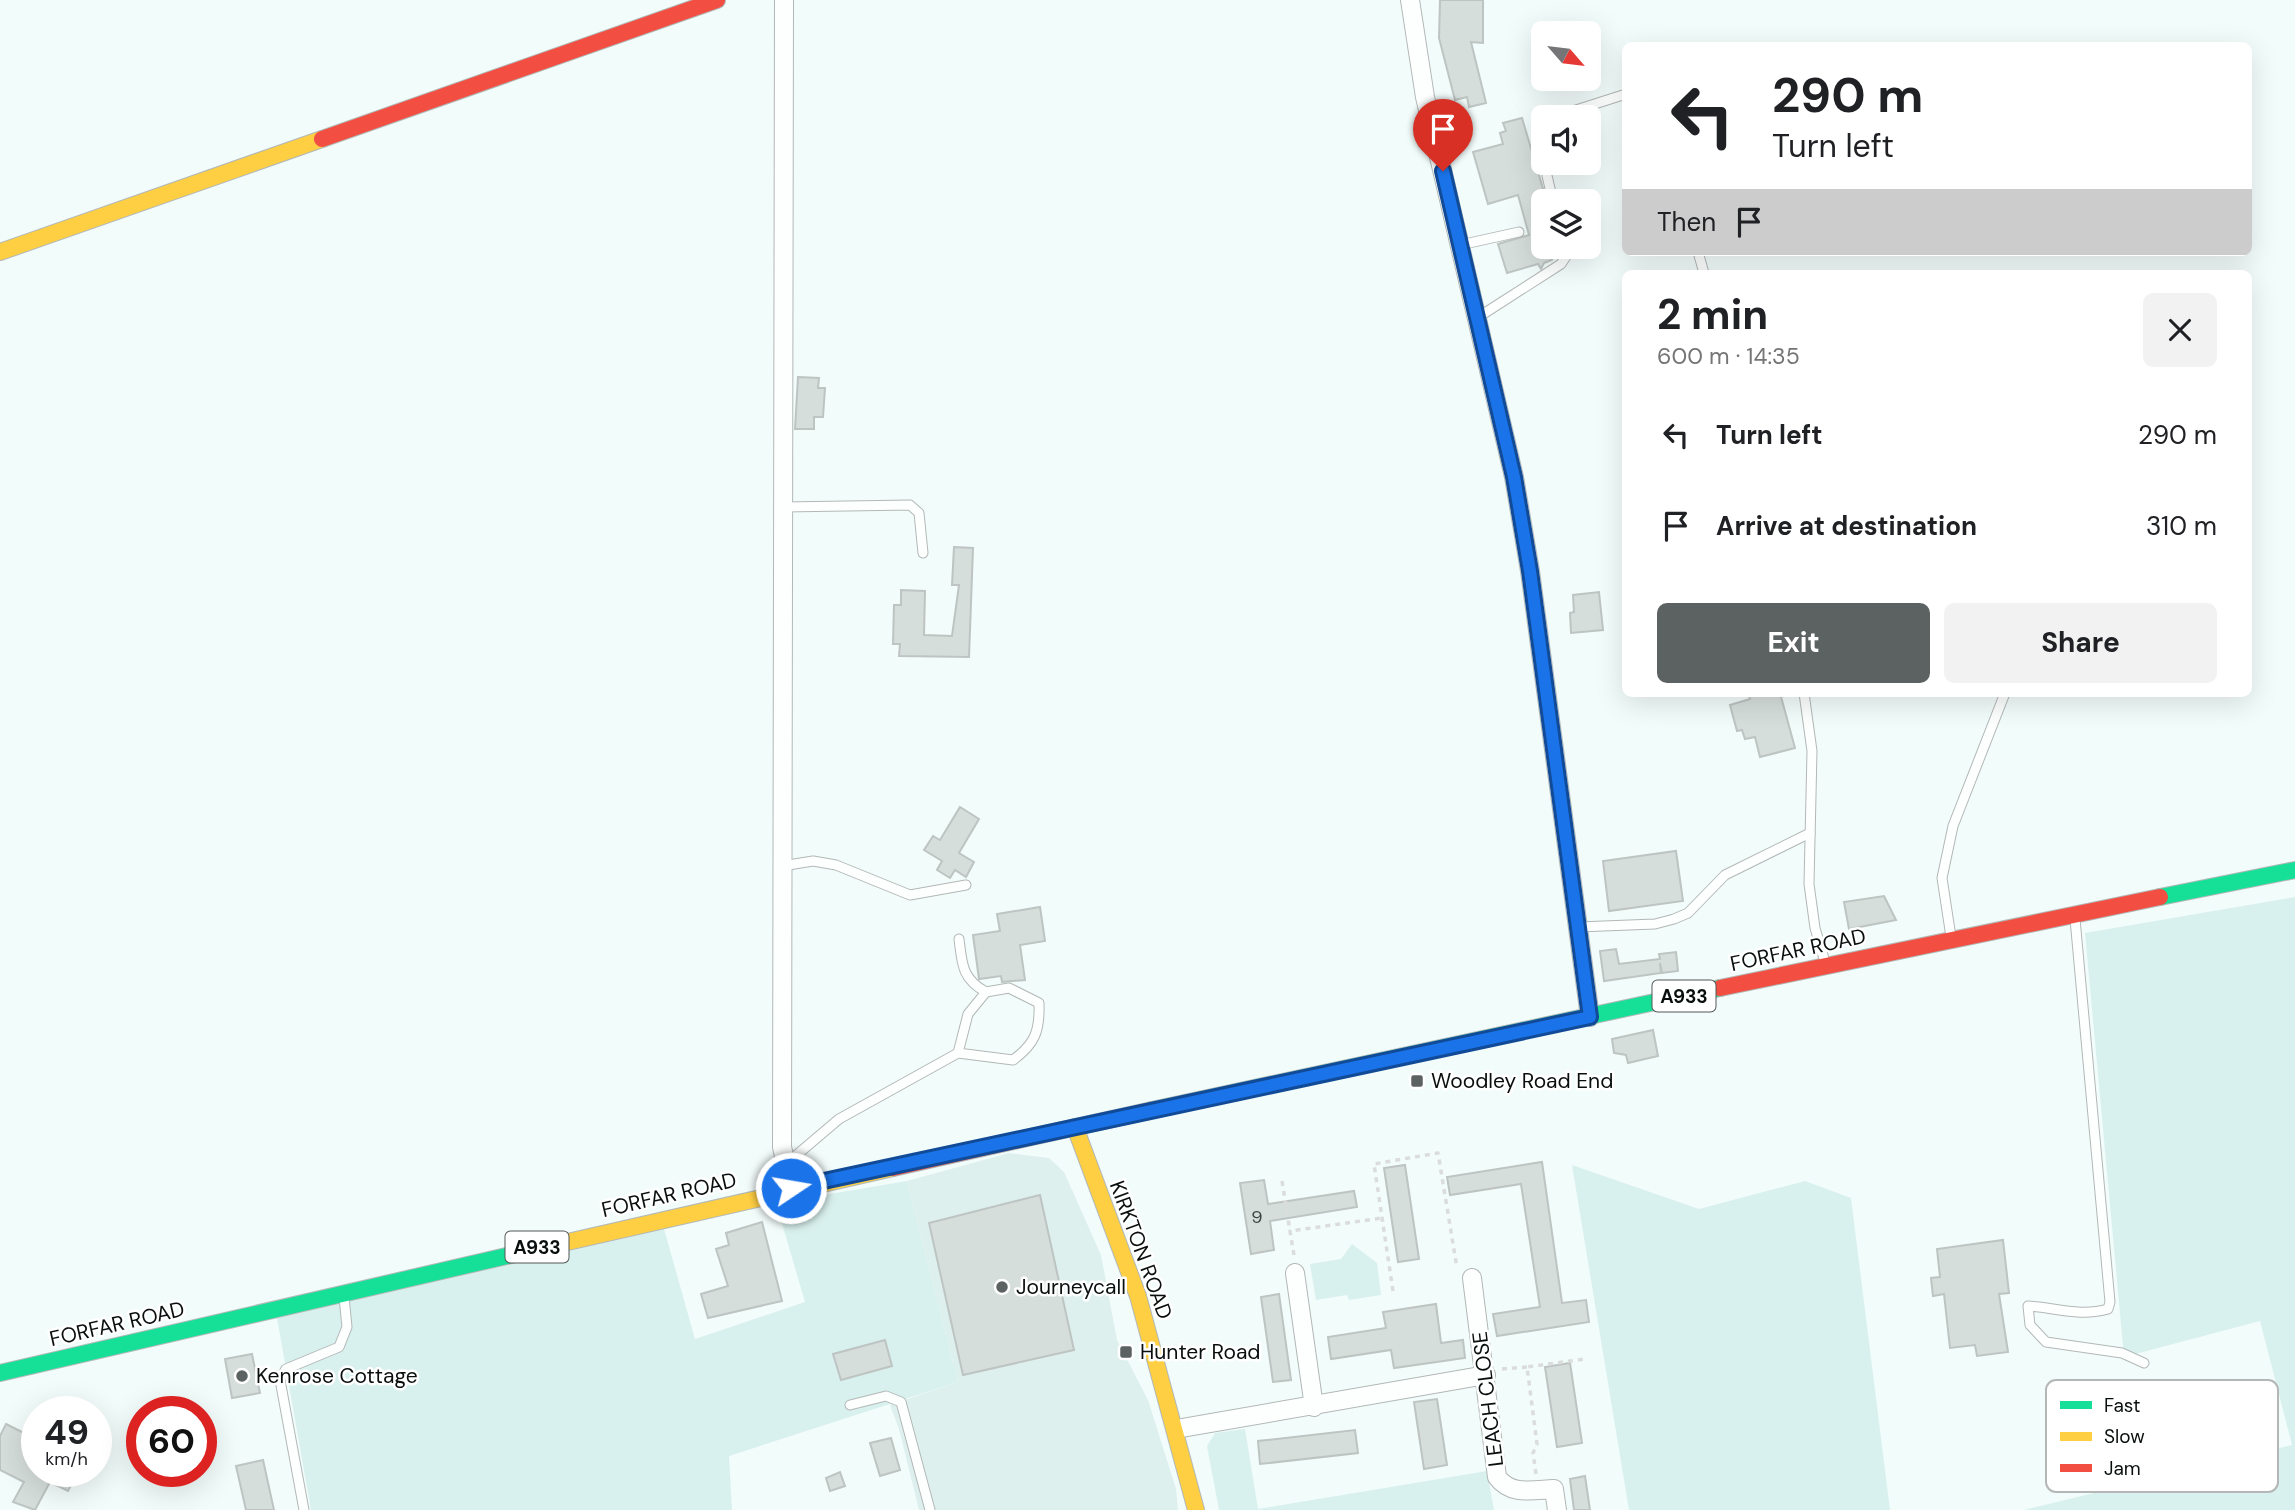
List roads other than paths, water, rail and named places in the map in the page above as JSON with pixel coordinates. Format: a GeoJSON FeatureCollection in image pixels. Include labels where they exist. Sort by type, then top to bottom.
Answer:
{"type":"FeatureCollection","features":[{"type":"Feature","properties":{"kind":"main road"},"geometry":{"type":"LineString","coordinates":[[0,252],[717,0]]}},
{"type":"Feature","properties":{"kind":"main road","name":"FORFAR ROAD"},"geometry":{"type":"LineString","coordinates":[[0,1373],[791,1188],[1825,964],[2295,870]]}},
{"type":"Feature","properties":{"kind":"main road","name":"KIRKTON ROAD"},"geometry":{"type":"LineString","coordinates":[[1074,1127],[1138,1296],[1196,1510]]}},
{"type":"Feature","properties":{"kind":"street"},"geometry":{"type":"LineString","coordinates":[[784,0],[782,1147],[791,1188]]}},
{"type":"Feature","properties":{"kind":"street"},"geometry":{"type":"LineString","coordinates":[[1410,0],[1425,96],[1514,477],[1530,571],[1590,1017]]}},
{"type":"Feature","properties":{"kind":"street"},"geometry":{"type":"LineString","coordinates":[[1295,1273],[1314,1407]]}},
{"type":"Feature","properties":{"kind":"street","name":"LEACH CLOSE"},"geometry":{"type":"LineString","coordinates":[[1466,1280],[1485,1373],[1497,1477],[1504,1487],[1516,1491],[1554,1489],[1557,1510]]}},
{"type":"Feature","properties":{"kind":"street"},"geometry":{"type":"LineString","coordinates":[[1176,1429],[1314,1407],[1485,1373]]}},
{"type":"Feature","properties":{"kind":"lane"},"geometry":{"type":"LineString","coordinates":[[1591,105],[1622,95]]}},
{"type":"Feature","properties":{"kind":"lane"},"geometry":{"type":"LineString","coordinates":[[1460,245],[1519,232]]}},
{"type":"Feature","properties":{"kind":"lane"},"geometry":{"type":"LineString","coordinates":[[1477,318],[1561,264],[1564,259]]}},
{"type":"Feature","properties":{"kind":"lane"},"geometry":{"type":"LineString","coordinates":[[783,507],[910,505],[919,513],[923,553]]}},
{"type":"Feature","properties":{"kind":"lane"},"geometry":{"type":"LineString","coordinates":[[1805,697],[1812,751],[1809,884],[1815,928],[1825,964]]}},
{"type":"Feature","properties":{"kind":"lane"},"geometry":{"type":"LineString","coordinates":[[1952,939],[1942,878],[1950,839],[2003,697]]}},
{"type":"Feature","properties":{"kind":"lane"},"geometry":{"type":"LineString","coordinates":[[1578,927],[1656,924],[1688,914],[1725,875],[1810,833]]}},
{"type":"Feature","properties":{"kind":"lane"},"geometry":{"type":"LineString","coordinates":[[782,866],[813,861],[836,865],[910,895],[966,885]]}},
{"type":"Feature","properties":{"kind":"lane"},"geometry":{"type":"LineString","coordinates":[[2075,914],[2110,1302],[2108,1309],[2082,1315],[2062,1309],[2028,1306],[2030,1325],[2038,1337],[2054,1345],[2122,1353],[2144,1363]]}},
{"type":"Feature","properties":{"kind":"lane"},"geometry":{"type":"LineString","coordinates":[[786,1164],[839,1119],[958,1054],[1013,1060],[1031,1047],[1040,1026],[1039,1003],[1009,988],[986,992],[972,984],[963,971],[959,939]]}},
{"type":"Feature","properties":{"kind":"lane"},"geometry":{"type":"LineString","coordinates":[[958,1054],[968,1014],[986,992]]}},
{"type":"Feature","properties":{"kind":"lane"},"geometry":{"type":"LineString","coordinates":[[304,1510],[280,1380],[286,1369],[339,1347],[347,1327],[343,1292]]}},
{"type":"Feature","properties":{"kind":"lane"},"geometry":{"type":"LineString","coordinates":[[850,1405],[886,1396],[901,1402],[930,1510]]}},
{"type":"Feature","properties":{"kind":"place","name":"Woodley Road End"},"geometry":{"type":"Point","coordinates":[1417,1081]}},
{"type":"Feature","properties":{"kind":"place","name":"Journeycall"},"geometry":{"type":"Point","coordinates":[1002,1287]}},
{"type":"Feature","properties":{"kind":"place","name":"Hunter Road"},"geometry":{"type":"Point","coordinates":[1126,1352]}},
{"type":"Feature","properties":{"kind":"place","name":"Kenrose Cottage"},"geometry":{"type":"Point","coordinates":[242,1376]}}]}
